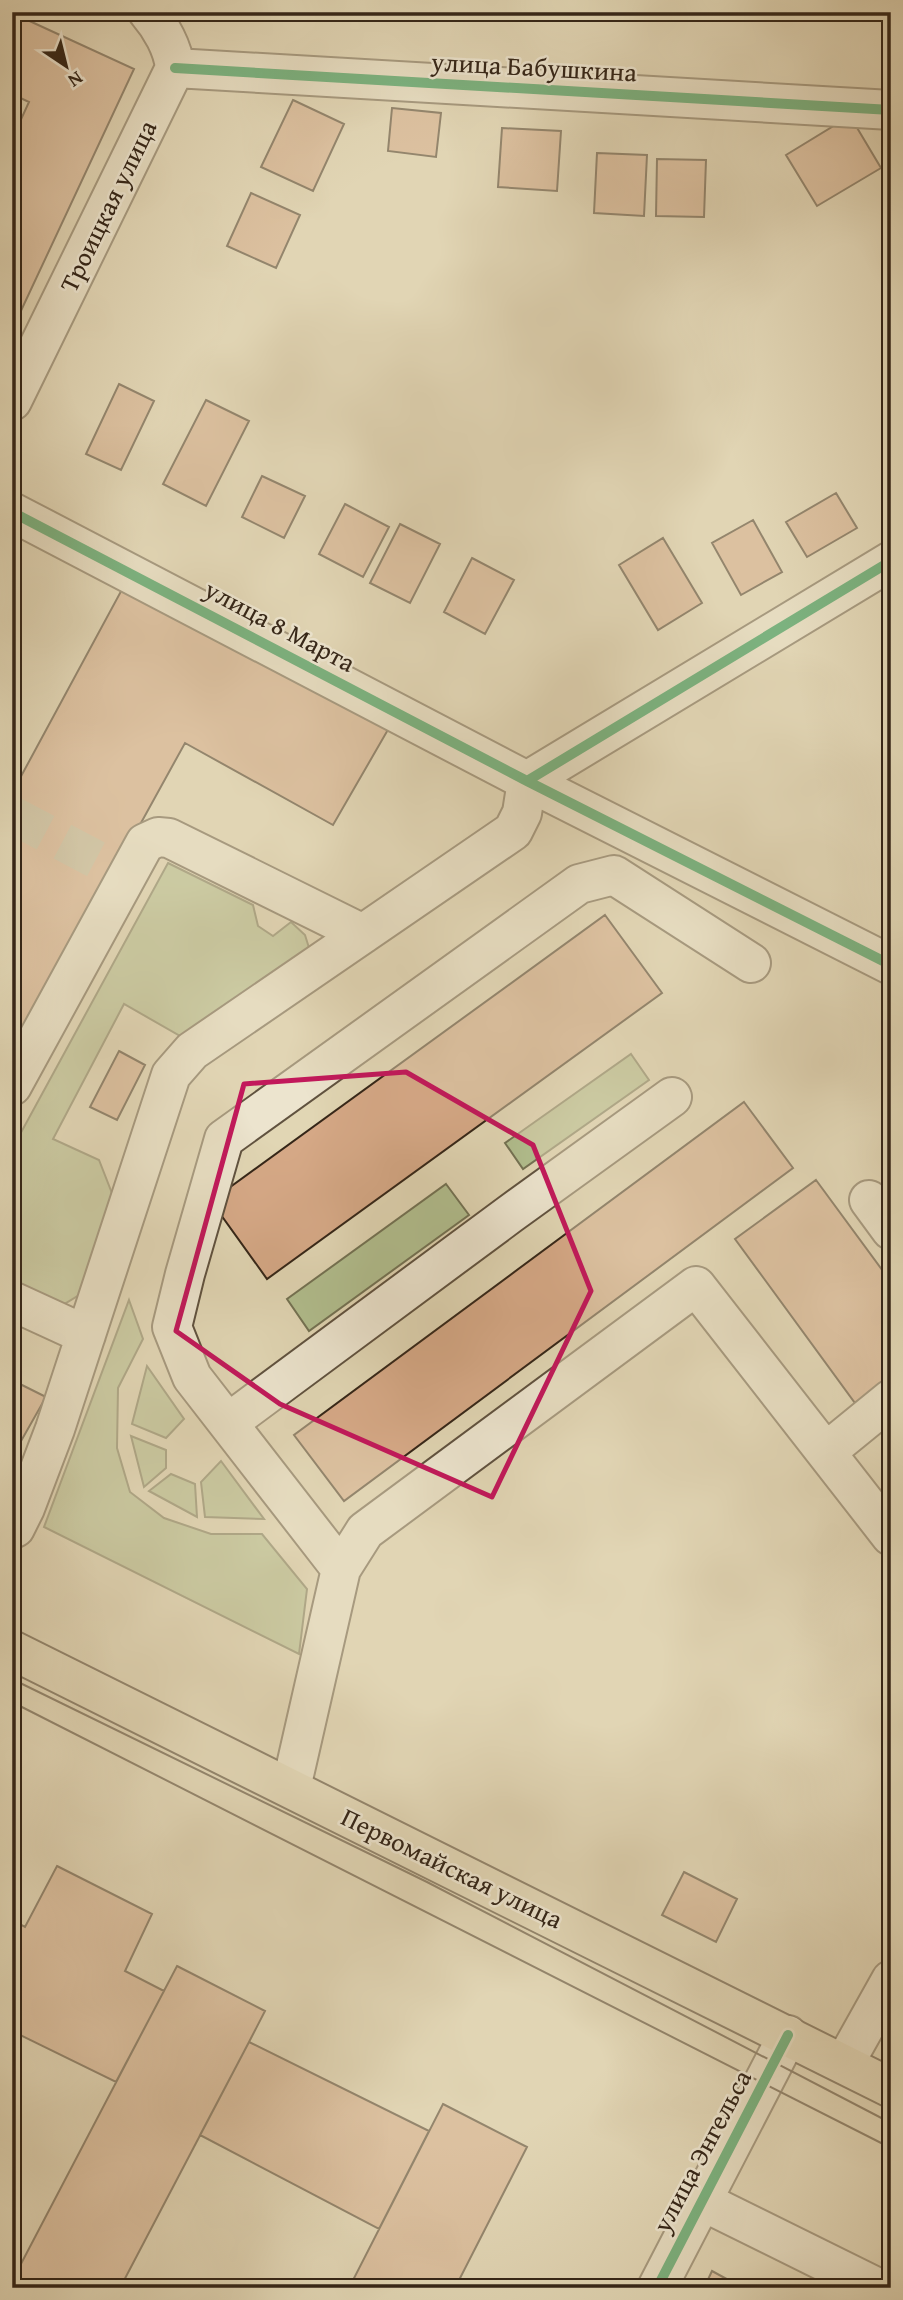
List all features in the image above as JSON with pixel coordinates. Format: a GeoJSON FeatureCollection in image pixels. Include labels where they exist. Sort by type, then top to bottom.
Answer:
{"type":"FeatureCollection","features":[{"type":"Feature","properties":{"kind":"main road","name":"Первомайская улица"},"geometry":{"type":"LineString","coordinates":[[12,1650],[891,2088]]}},
{"type":"Feature","properties":{"kind":"street"},"geometry":{"type":"LineString","coordinates":[[148,12],[158,23],[174,59],[175,68]]}},
{"type":"Feature","properties":{"kind":"street","name":"улица Бабушкина"},"geometry":{"type":"LineString","coordinates":[[175,68],[891,110]]}},
{"type":"Feature","properties":{"kind":"street","name":"Троицкая улица"},"geometry":{"type":"LineString","coordinates":[[12,401],[175,68]]}},
{"type":"Feature","properties":{"kind":"street","name":"улица 8 Марта"},"geometry":{"type":"LineString","coordinates":[[12,512],[527,780],[891,965]]}},
{"type":"Feature","properties":{"kind":"street"},"geometry":{"type":"LineString","coordinates":[[15,1528],[55,1429],[171,1075],[192,1051],[513,831],[522,813],[527,780],[891,561]]}},
{"type":"Feature","properties":{"kind":"street"},"geometry":{"type":"LineString","coordinates":[[12,1086],[121,873],[145,843],[158,837],[169,838],[363,934]]}},
{"type":"Feature","properties":{"kind":"street"},"geometry":{"type":"LineString","coordinates":[[341,1569],[192,1377],[172,1327],[224,1139],[579,884],[614,875],[751,962]]}},
{"type":"Feature","properties":{"kind":"street"},"geometry":{"type":"LineString","coordinates":[[228,1423],[672,1097]]}},
{"type":"Feature","properties":{"kind":"street"},"geometry":{"type":"LineString","coordinates":[[291,1788],[341,1569],[365,1531],[696,1286],[891,1536]]}},
{"type":"Feature","properties":{"kind":"street"},"geometry":{"type":"LineString","coordinates":[[12,1301],[86,1335]]}},
{"type":"Feature","properties":{"kind":"street"},"geometry":{"type":"LineString","coordinates":[[825,1452],[891,1399]]}},
{"type":"Feature","properties":{"kind":"street"},"geometry":{"type":"LineString","coordinates":[[844,2064],[891,1980]]}},
{"type":"Feature","properties":{"kind":"street","name":"улица Энгельса"},"geometry":{"type":"LineString","coordinates":[[657,2288],[788,2035]]}},
{"type":"Feature","properties":{"kind":"street"},"geometry":{"type":"LineString","coordinates":[[702,2201],[878,2288]]}},
{"type":"Feature","properties":{"kind":"highlighted area"},"geometry":{"type":"Polygon","coordinates":[[[406,1072],[533,1145],[591,1291],[492,1497],[280,1404],[176,1331],[244,1084],[406,1072]]]}},
{"type":"Feature","properties":{"kind":"green space"},"geometry":{"type":"Polygon","coordinates":[[[638,12],[891,12],[891,19],[638,12]]]}},
{"type":"Feature","properties":{"kind":"green space"},"geometry":{"type":"Polygon","coordinates":[[[168,863],[253,905],[258,926],[273,936],[291,922],[305,935],[310,951],[182,1037],[124,1004],[53,1139],[99,1160],[115,1201],[84,1292],[61,1306],[12,1281],[12,1149],[168,863]]]}},
{"type":"Feature","properties":{"kind":"green space"},"geometry":{"type":"Polygon","coordinates":[[[631,1054],[649,1080],[523,1169],[505,1143],[631,1054]]]}},
{"type":"Feature","properties":{"kind":"green space"},"geometry":{"type":"Polygon","coordinates":[[[446,1184],[469,1215],[309,1331],[287,1299],[446,1184]]]}},
{"type":"Feature","properties":{"kind":"green space"},"geometry":{"type":"Polygon","coordinates":[[[129,1300],[143,1339],[118,1388],[117,1448],[130,1492],[164,1518],[211,1534],[262,1534],[307,1589],[299,1654],[44,1527],[129,1300]]]}},
{"type":"Feature","properties":{"kind":"green space"},"geometry":{"type":"Polygon","coordinates":[[[147,1366],[184,1419],[166,1438],[132,1424],[147,1366]]]}},
{"type":"Feature","properties":{"kind":"green space"},"geometry":{"type":"Polygon","coordinates":[[[131,1436],[166,1450],[166,1468],[144,1487],[131,1436]]]}},
{"type":"Feature","properties":{"kind":"green space"},"geometry":{"type":"Polygon","coordinates":[[[221,1461],[264,1519],[205,1517],[201,1482],[221,1461]]]}},
{"type":"Feature","properties":{"kind":"green space"},"geometry":{"type":"Polygon","coordinates":[[[171,1474],[195,1484],[197,1517],[149,1491],[171,1474]]]}},
{"type":"Feature","properties":{"kind":"building"},"geometry":{"type":"Polygon","coordinates":[[[23,18],[134,69],[12,330],[12,139],[29,102],[12,94],[12,40],[23,18]]]}},
{"type":"Feature","properties":{"kind":"building"},"geometry":{"type":"Polygon","coordinates":[[[293,100],[344,124],[313,191],[261,167],[293,100]]]}},
{"type":"Feature","properties":{"kind":"building"},"geometry":{"type":"Polygon","coordinates":[[[392,108],[441,113],[436,157],[388,151],[392,108]]]}},
{"type":"Feature","properties":{"kind":"building"},"geometry":{"type":"Polygon","coordinates":[[[850,116],[881,168],[817,206],[786,155],[850,116]]]}},
{"type":"Feature","properties":{"kind":"building"},"geometry":{"type":"Polygon","coordinates":[[[502,128],[561,131],[557,191],[498,187],[502,128]]]}},
{"type":"Feature","properties":{"kind":"building"},"geometry":{"type":"Polygon","coordinates":[[[597,153],[647,155],[644,216],[594,213],[597,153]]]}},
{"type":"Feature","properties":{"kind":"building"},"geometry":{"type":"Polygon","coordinates":[[[657,159],[706,160],[704,217],[656,216],[657,159]]]}},
{"type":"Feature","properties":{"kind":"building"},"geometry":{"type":"Polygon","coordinates":[[[251,193],[300,215],[276,268],[227,246],[251,193]]]}},
{"type":"Feature","properties":{"kind":"building"},"geometry":{"type":"Polygon","coordinates":[[[119,384],[154,401],[121,470],[86,454],[119,384]]]}},
{"type":"Feature","properties":{"kind":"building"},"geometry":{"type":"Polygon","coordinates":[[[206,400],[249,421],[206,506],[163,484],[206,400]]]}},
{"type":"Feature","properties":{"kind":"building"},"geometry":{"type":"Polygon","coordinates":[[[262,476],[305,496],[284,538],[242,517],[262,476]]]}},
{"type":"Feature","properties":{"kind":"building"},"geometry":{"type":"Polygon","coordinates":[[[836,493],[857,528],[807,557],[786,522],[836,493]]]}},
{"type":"Feature","properties":{"kind":"building"},"geometry":{"type":"Polygon","coordinates":[[[345,504],[389,527],[363,577],[319,554],[345,504]]]}},
{"type":"Feature","properties":{"kind":"building"},"geometry":{"type":"Polygon","coordinates":[[[753,520],[782,572],[741,595],[712,543],[753,520]]]}},
{"type":"Feature","properties":{"kind":"building"},"geometry":{"type":"Polygon","coordinates":[[[400,524],[440,544],[410,603],[370,583],[400,524]]]}},
{"type":"Feature","properties":{"kind":"building"},"geometry":{"type":"Polygon","coordinates":[[[663,538],[702,603],[658,630],[619,565],[663,538]]]}},
{"type":"Feature","properties":{"kind":"building"},"geometry":{"type":"Polygon","coordinates":[[[472,558],[514,580],[485,634],[444,612],[472,558]]]}},
{"type":"Feature","properties":{"kind":"building"},"geometry":{"type":"Polygon","coordinates":[[[126,582],[393,721],[333,825],[185,743],[12,1057],[12,793],[126,582]]]}},
{"type":"Feature","properties":{"kind":"building"},"geometry":{"type":"Polygon","coordinates":[[[605,915],[662,993],[267,1279],[211,1201],[605,915]]]}},
{"type":"Feature","properties":{"kind":"building"},"geometry":{"type":"Polygon","coordinates":[[[119,1051],[145,1065],[117,1120],[90,1107],[119,1051]]]}},
{"type":"Feature","properties":{"kind":"building"},"geometry":{"type":"Polygon","coordinates":[[[744,1102],[793,1168],[344,1501],[294,1435],[744,1102]]]}},
{"type":"Feature","properties":{"kind":"building"},"geometry":{"type":"Polygon","coordinates":[[[816,1180],[891,1282],[891,1377],[855,1403],[735,1239],[816,1180]]]}},
{"type":"Feature","properties":{"kind":"building"},"geometry":{"type":"Polygon","coordinates":[[[12,1380],[46,1397],[12,1457],[12,1380]]]}},
{"type":"Feature","properties":{"kind":"building"},"geometry":{"type":"Polygon","coordinates":[[[57,1866],[152,1914],[125,1971],[164,1991],[116,2082],[12,2031],[12,1920],[25,1927],[57,1866]]]}},
{"type":"Feature","properties":{"kind":"building"},"geometry":{"type":"Polygon","coordinates":[[[684,1872],[737,1899],[716,1942],[662,1915],[684,1872]]]}},
{"type":"Feature","properties":{"kind":"building"},"geometry":{"type":"Polygon","coordinates":[[[177,1966],[265,2011],[120,2288],[12,2288],[12,2281],[177,1966]]]}},
{"type":"Feature","properties":{"kind":"building"},"geometry":{"type":"Polygon","coordinates":[[[249,2042],[429,2131],[379,2229],[200,2135],[249,2042]]]}},
{"type":"Feature","properties":{"kind":"building"},"geometry":{"type":"Polygon","coordinates":[[[443,2104],[527,2147],[455,2288],[349,2288],[443,2104]]]}},
{"type":"Feature","properties":{"kind":"building"},"geometry":{"type":"Polygon","coordinates":[[[712,2271],[743,2288],[704,2288],[712,2271]]]}},
{"type":"Feature","properties":{"kind":"tunnel"},"geometry":{"type":"LineString","coordinates":[[12,815],[116,870]]}},
{"type":"Feature","properties":{"kind":"tram line"},"geometry":{"type":"LineString","coordinates":[[12,1679],[427,1882],[891,2123]]}},
{"type":"Feature","properties":{"kind":"tram line"},"geometry":{"type":"LineString","coordinates":[[12,1702],[891,2148]]}},
{"type":"Feature","properties":{"kind":"cycle path"},"geometry":{"type":"LineString","coordinates":[[175,68],[891,110]]}},
{"type":"Feature","properties":{"kind":"cycle path"},"geometry":{"type":"LineString","coordinates":[[12,512],[527,781],[891,965]]}},
{"type":"Feature","properties":{"kind":"cycle path"},"geometry":{"type":"LineString","coordinates":[[527,781],[891,561]]}},
{"type":"Feature","properties":{"kind":"cycle path"},"geometry":{"type":"LineString","coordinates":[[657,2288],[788,2035]]}}]}
